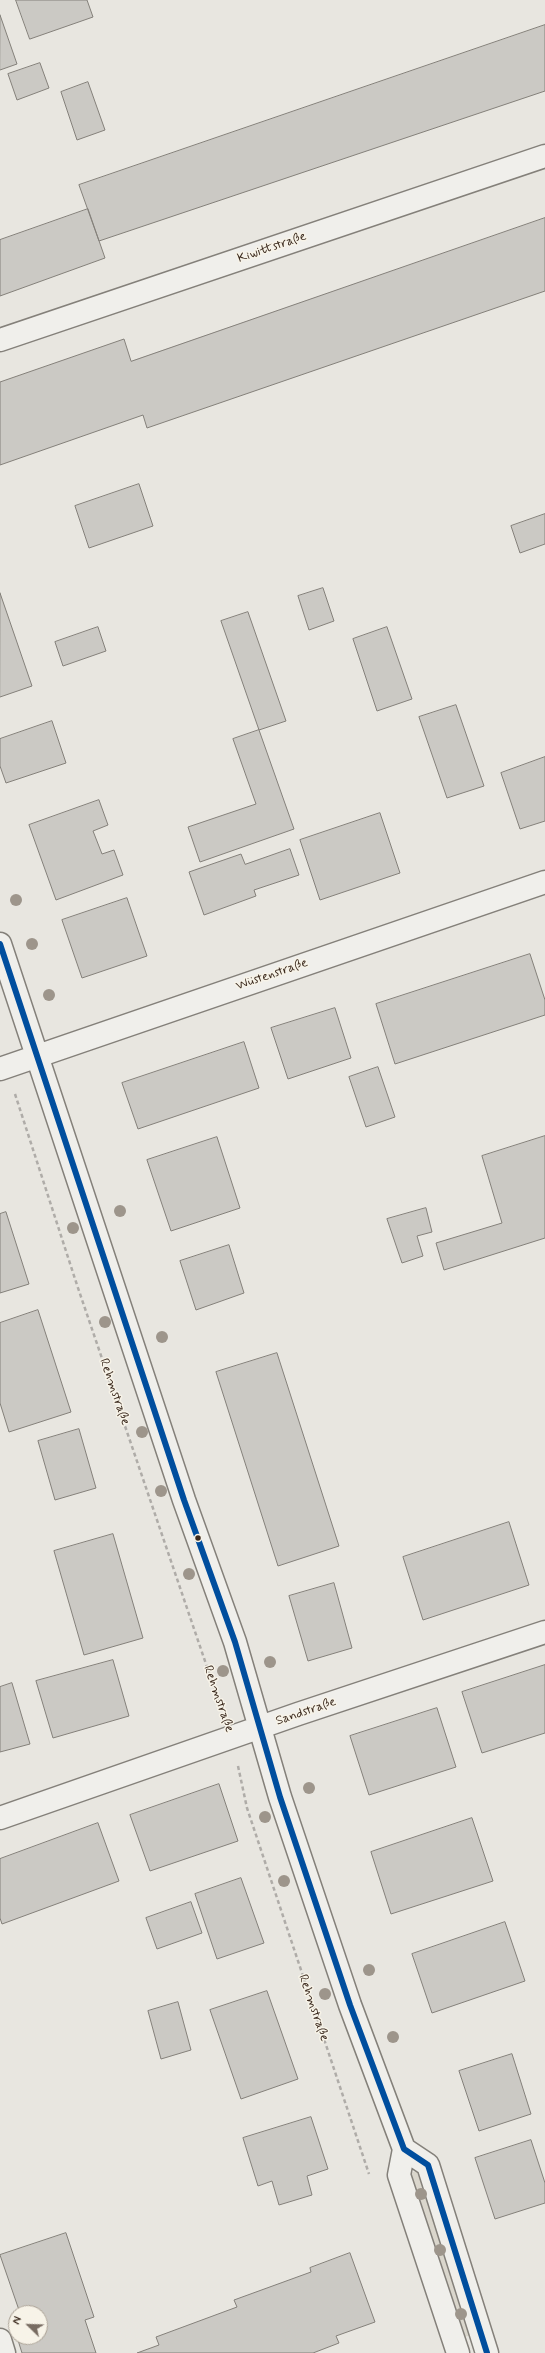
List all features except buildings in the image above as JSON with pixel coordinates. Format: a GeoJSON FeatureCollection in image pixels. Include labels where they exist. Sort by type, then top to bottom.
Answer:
{"type":"FeatureCollection","features":[{"type":"Feature","properties":{"kind":"street","name":"Kiwittstraße"},"geometry":{"type":"LineString","coordinates":[[0,340],[545,156]]}},
{"type":"Feature","properties":{"kind":"street","name":"Wüstenstraße"},"geometry":{"type":"LineString","coordinates":[[3,1068],[545,882]]}},
{"type":"Feature","properties":{"kind":"street"},"geometry":{"type":"LineString","coordinates":[[0,944],[182,1492],[235,1642],[280,1797],[347,1998],[404,2149],[399,2175],[458,2353]]}},
{"type":"Feature","properties":{"kind":"street","name":"Sandstraße"},"geometry":{"type":"LineString","coordinates":[[0,1818],[545,1632]]}},
{"type":"Feature","properties":{"kind":"street"},"geometry":{"type":"LineString","coordinates":[[404,2149],[428,2165],[487,2353]]}},
{"type":"Feature","properties":{"kind":"street"},"geometry":{"type":"LineString","coordinates":[[0,2340],[4,2353]]}},
{"type":"Feature","properties":{"kind":"path","name":"Rehmstraße"},"geometry":{"type":"LineString","coordinates":[[3,1068],[231,1738],[247,1808],[369,2175]]}},
{"type":"Feature","properties":{"kind":"shaded area"},"geometry":{"type":"Polygon","coordinates":[[[421,2169],[474,2334],[461,2338],[408,2174],[421,2169]]]}},
{"type":"Feature","properties":{"kind":"transit line"},"geometry":{"type":"LineString","coordinates":[[0,944],[184,1500],[235,1642],[280,1797],[350,2005],[404,2149],[428,2165],[487,2353]]}}]}
